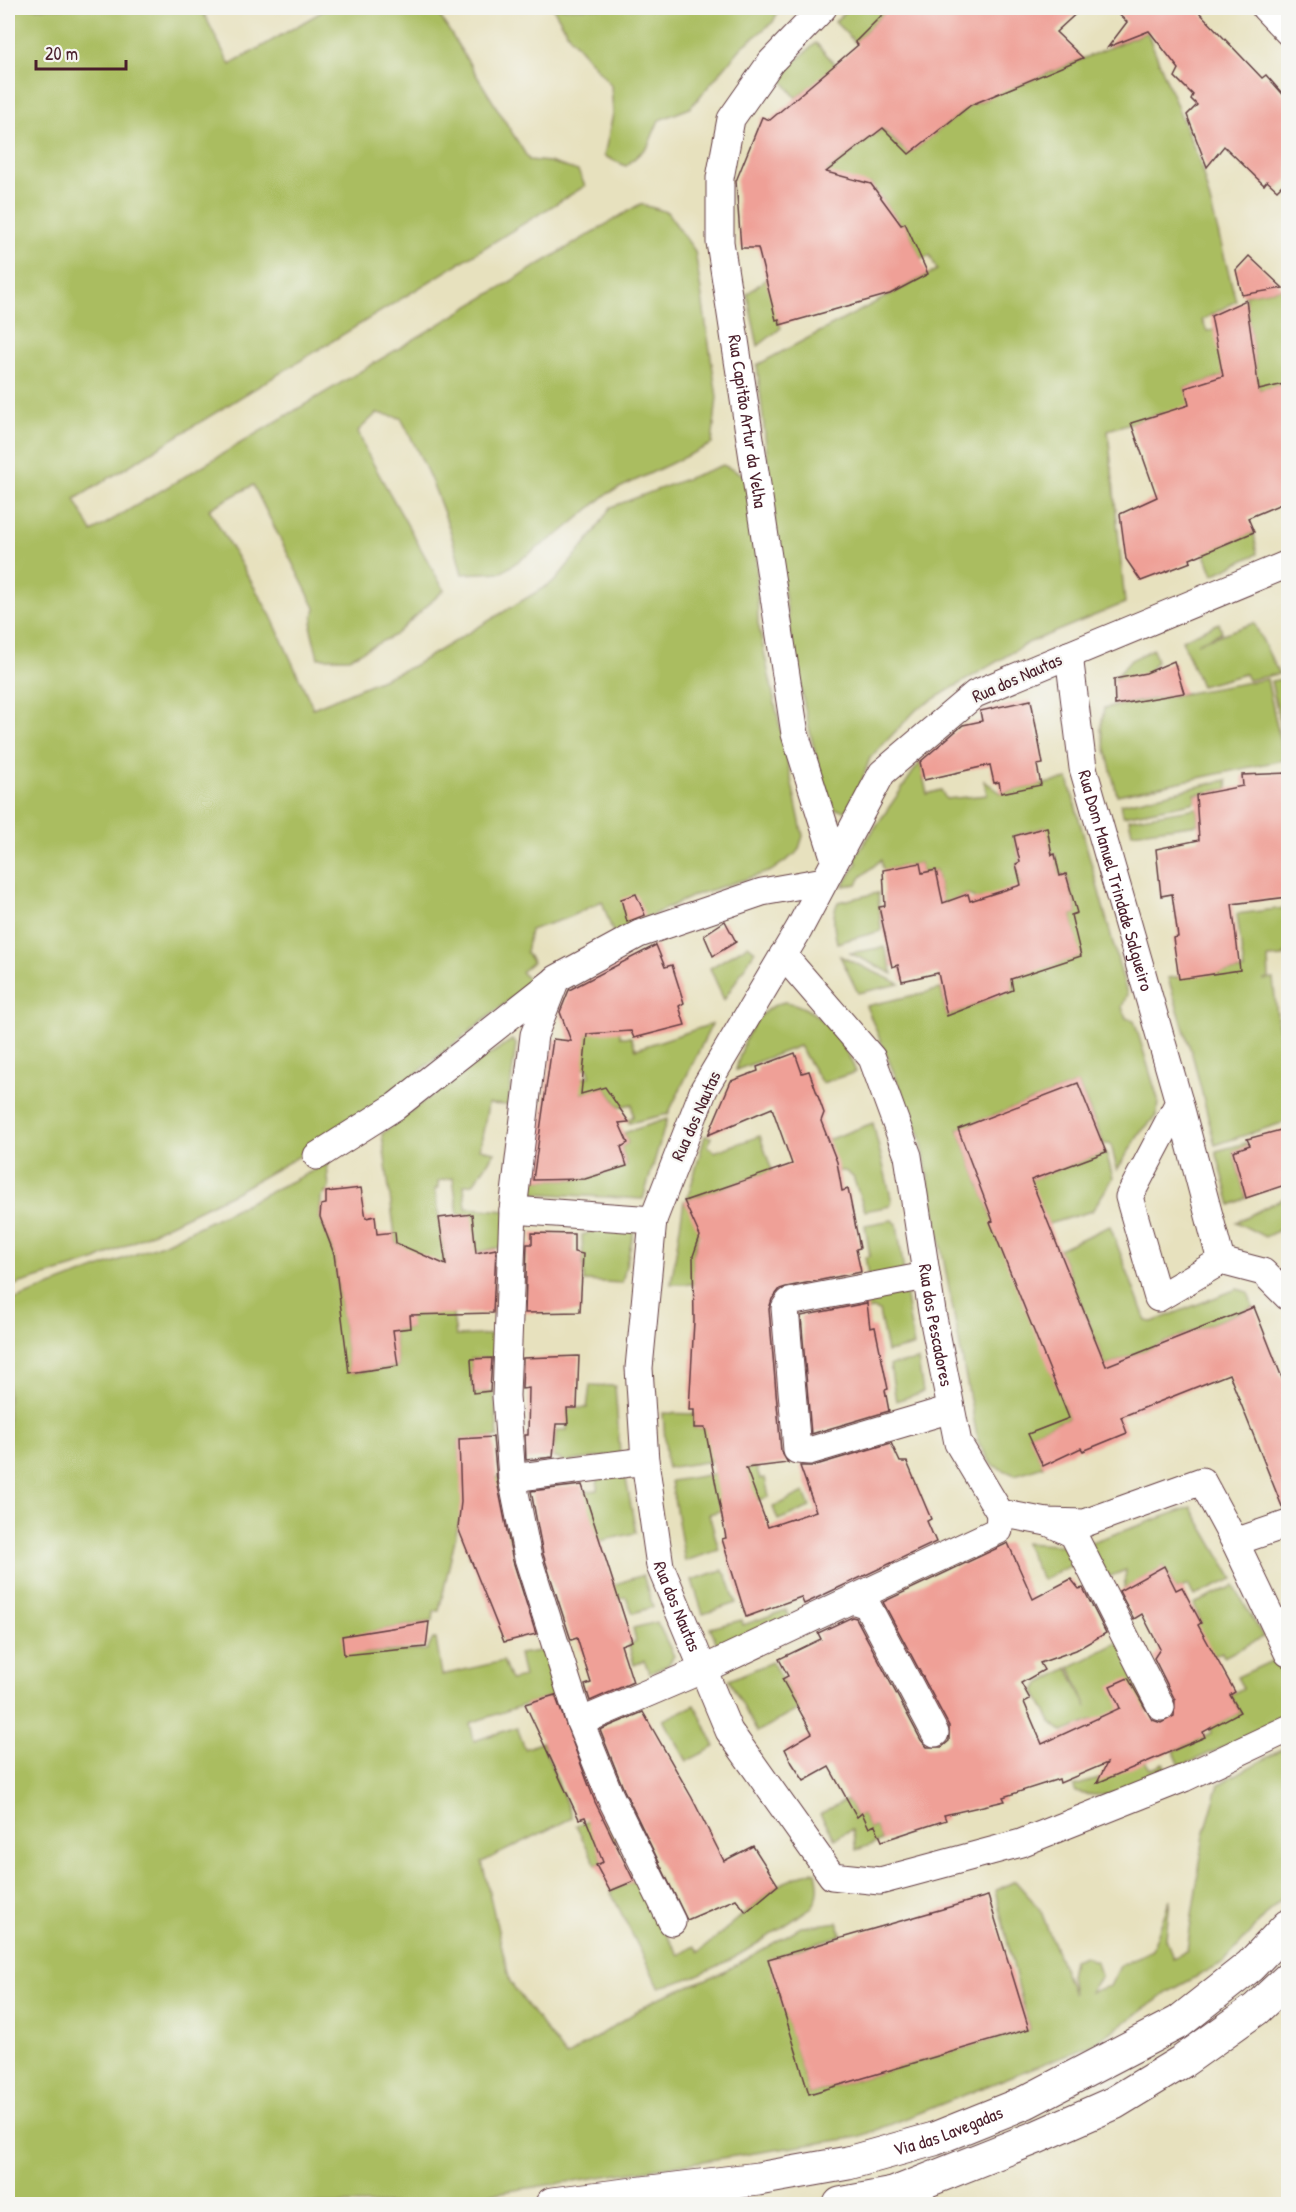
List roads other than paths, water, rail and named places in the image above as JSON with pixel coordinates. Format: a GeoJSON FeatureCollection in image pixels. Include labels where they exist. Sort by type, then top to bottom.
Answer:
{"type":"FeatureCollection","features":[{"type":"Feature","properties":{"kind":"main road","name":"Via das Lavegadas"},"geometry":{"type":"LineString","coordinates":[[552,2205],[676,2190],[808,2170],[848,2163],[934,2139],[1036,2097],[1179,2022],[1250,1966],[1288,1926]]}},
{"type":"Feature","properties":{"kind":"main road"},"geometry":{"type":"LineString","coordinates":[[808,2170],[868,2171],[901,2167],[1001,2133],[1127,2072],[1144,2069],[1162,2073],[1163,2059],[1169,2049],[1252,1985],[1288,1951]]}},
{"type":"Feature","properties":{"kind":"main road","name":"Via das Lavegadas"},"geometry":{"type":"LineString","coordinates":[[840,2205],[893,2193],[1037,2137],[1114,2103],[1256,2009],[1288,1979]]}},
{"type":"Feature","properties":{"kind":"street","name":"Rua Capitão Artur da Velha"},"geometry":{"type":"LineString","coordinates":[[823,8],[771,62],[731,119],[720,178],[720,242],[795,734],[830,871]]}},
{"type":"Feature","properties":{"kind":"street"},"geometry":{"type":"LineString","coordinates":[[1265,8],[1288,32]]}},
{"type":"Feature","properties":{"kind":"street","name":"Rua dos Nautas"},"geometry":{"type":"LineString","coordinates":[[1288,564],[975,694],[882,773],[783,955],[704,1089],[653,1220],[639,1368],[645,1461],[660,1566],[729,1731],[832,1876],[880,1881],[1021,1843],[1184,1778],[1288,1729]]}},
{"type":"Feature","properties":{"kind":"street","name":"Rua Dom Manuel Trindade Salgueiro"},"geometry":{"type":"LineString","coordinates":[[1069,655],[1083,768],[1179,1102],[1221,1261]]}},
{"type":"Feature","properties":{"kind":"street"},"geometry":{"type":"LineString","coordinates":[[317,1156],[396,1107],[556,979],[639,934],[830,871]]}},
{"type":"Feature","properties":{"kind":"street","name":"Rua dos Pescadores"},"geometry":{"type":"LineString","coordinates":[[783,955],[872,1058],[908,1156],[926,1276],[958,1443],[1000,1513]]}},
{"type":"Feature","properties":{"kind":"street"},"geometry":{"type":"LineString","coordinates":[[556,979],[534,1035],[513,1210],[506,1396],[512,1478],[528,1558],[580,1722],[610,1796],[672,1922]]}},
{"type":"Feature","properties":{"kind":"street"},"geometry":{"type":"LineString","coordinates":[[1179,1102],[1129,1197],[1158,1298],[1221,1261],[1263,1272],[1288,1297]]}},
{"type":"Feature","properties":{"kind":"street"},"geometry":{"type":"LineString","coordinates":[[513,1210],[653,1220]]}},
{"type":"Feature","properties":{"kind":"street"},"geometry":{"type":"LineString","coordinates":[[926,1276],[789,1302],[784,1308],[797,1450],[809,1451],[951,1409]]}},
{"type":"Feature","properties":{"kind":"street"},"geometry":{"type":"LineString","coordinates":[[512,1478],[645,1461]]}},
{"type":"Feature","properties":{"kind":"street"},"geometry":{"type":"LineString","coordinates":[[580,1722],[704,1669],[999,1530],[1000,1513],[1047,1522],[1085,1523],[1202,1481],[1235,1542],[1288,1653]]}},
{"type":"Feature","properties":{"kind":"street"},"geometry":{"type":"LineString","coordinates":[[1047,1522],[1073,1534],[1161,1707]]}},
{"type":"Feature","properties":{"kind":"street"},"geometry":{"type":"LineString","coordinates":[[1235,1542],[1288,1524]]}},
{"type":"Feature","properties":{"kind":"street"},"geometry":{"type":"LineString","coordinates":[[852,1600],[867,1605],[935,1733]]}}]}
